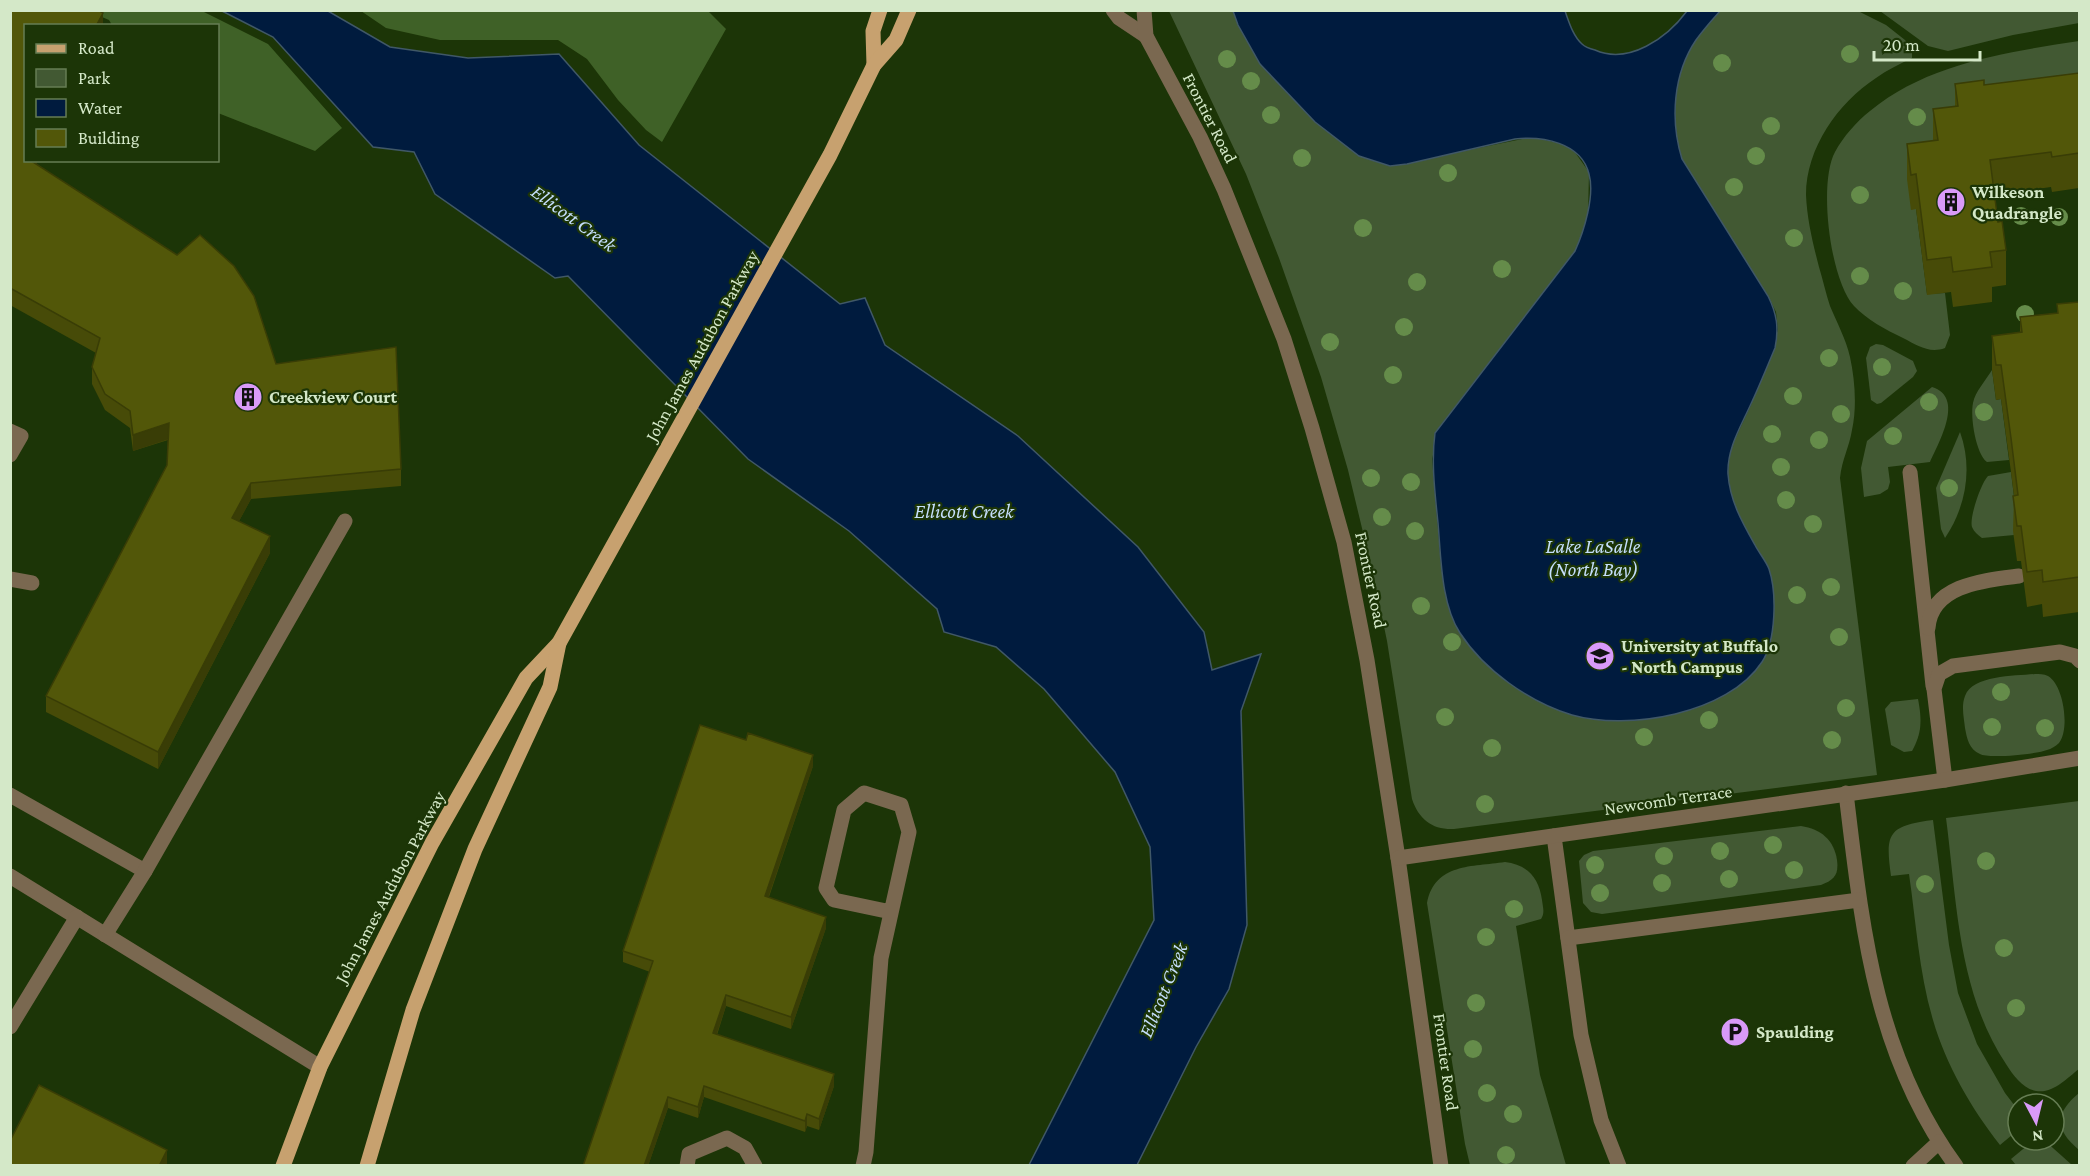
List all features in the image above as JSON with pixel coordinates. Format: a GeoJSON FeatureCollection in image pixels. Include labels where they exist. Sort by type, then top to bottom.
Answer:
{"type":"FeatureCollection","features":[{"type":"Feature","properties":{"kind":"main road","name":"John James Audubon Parkway"},"geometry":{"type":"LineString","coordinates":[[874,65],[873,31],[880,10]]}},
{"type":"Feature","properties":{"kind":"main road","name":"John James Audubon Parkway"},"geometry":{"type":"LineString","coordinates":[[283,1166],[320,1067],[386,932],[444,823],[526,678],[560,643],[830,155],[874,65],[896,40],[909,10]]}},
{"type":"Feature","properties":{"kind":"main road","name":"John James Audubon Parkway"},"geometry":{"type":"LineString","coordinates":[[367,1166],[413,1010],[475,849],[550,687],[560,643]]}},
{"type":"Feature","properties":{"kind":"street","name":"Frontier Road"},"geometry":{"type":"LineString","coordinates":[[1113,10],[1119,18],[1146,36]]}},
{"type":"Feature","properties":{"kind":"street","name":"Frontier Road"},"geometry":{"type":"LineString","coordinates":[[1144,10],[1146,36],[1200,137],[1224,189],[1284,339],[1344,542],[1363,639],[1398,858],[1441,1166]]}},
{"type":"Feature","properties":{"kind":"street"},"geometry":{"type":"LineString","coordinates":[[10,431],[21,436],[10,455]]}},
{"type":"Feature","properties":{"kind":"street"},"geometry":{"type":"LineString","coordinates":[[1910,472],[1945,780]]}},
{"type":"Feature","properties":{"kind":"street"},"geometry":{"type":"LineString","coordinates":[[105,934],[145,871],[345,521]]}},
{"type":"Feature","properties":{"kind":"street"},"geometry":{"type":"LineString","coordinates":[[1928,635],[1933,612],[1958,588],[1980,581],[2019,576]]}},
{"type":"Feature","properties":{"kind":"street"},"geometry":{"type":"LineString","coordinates":[[10,579],[32,583]]}},
{"type":"Feature","properties":{"kind":"street"},"geometry":{"type":"LineString","coordinates":[[1934,689],[1939,674],[1953,666],[2060,652],[2075,656],[2079,661]]}},
{"type":"Feature","properties":{"kind":"street","name":"Newcomb Terrace"},"geometry":{"type":"LineString","coordinates":[[1398,858],[1945,780],[2079,758]]}},
{"type":"Feature","properties":{"kind":"street"},"geometry":{"type":"LineString","coordinates":[[863,1166],[881,958],[909,832],[901,805],[864,793],[844,810],[826,888],[834,900],[891,912]]}},
{"type":"Feature","properties":{"kind":"street"},"geometry":{"type":"LineString","coordinates":[[1846,793],[1859,900],[1876,988],[1895,1054],[1939,1142],[1956,1166]]}},
{"type":"Feature","properties":{"kind":"street"},"geometry":{"type":"LineString","coordinates":[[10,795],[145,871]]}},
{"type":"Feature","properties":{"kind":"street"},"geometry":{"type":"LineString","coordinates":[[1554,836],[1581,1035],[1601,1120],[1619,1166]]}},
{"type":"Feature","properties":{"kind":"street"},"geometry":{"type":"LineString","coordinates":[[10,876],[320,1067]]}},
{"type":"Feature","properties":{"kind":"street"},"geometry":{"type":"LineString","coordinates":[[1568,938],[1859,900]]}},
{"type":"Feature","properties":{"kind":"street"},"geometry":{"type":"LineString","coordinates":[[10,1027],[77,917]]}},
{"type":"Feature","properties":{"kind":"street"},"geometry":{"type":"LineString","coordinates":[[687,1166],[689,1154],[727,1138],[745,1148],[755,1166]]}},
{"type":"Feature","properties":{"kind":"street"},"geometry":{"type":"LineString","coordinates":[[1913,1166],[1939,1142]]}},
{"type":"Feature","properties":{"kind":"green space"},"geometry":{"type":"Polygon","coordinates":[[[88,11],[202,11],[268,44],[342,128],[315,151],[219,113],[219,24],[111,24],[109,20],[88,11]]]}},
{"type":"Feature","properties":{"kind":"green space"},"geometry":{"type":"Polygon","coordinates":[[[361,11],[708,11],[726,29],[662,142],[646,130],[618,100],[587,59],[558,40],[440,40],[386,28],[361,11]]]}},
{"type":"Feature","properties":{"kind":"green space"},"geometry":{"type":"Polygon","coordinates":[[[1169,11],[1233,11],[1238,25],[1260,64],[1315,122],[1359,156],[1390,166],[1532,137],[1563,144],[1574,151],[1589,172],[1588,217],[1575,251],[1440,426],[1432,459],[1441,565],[1447,599],[1516,688],[1570,714],[1591,719],[1626,720],[1657,717],[1740,520],[1732,501],[1728,473],[1730,450],[1751,405],[1778,330],[1776,312],[1768,296],[1682,159],[1675,114],[1678,83],[1688,53],[1720,11],[1858,11],[1886,25],[1905,40],[1912,49],[1912,58],[1885,72],[1862,88],[1849,100],[1827,128],[1812,160],[1807,178],[1806,195],[1809,222],[1819,267],[1830,306],[1844,337],[1853,375],[1854,421],[1840,478],[1877,775],[1454,829],[1440,828],[1423,818],[1412,799],[1387,641],[1374,578],[1348,470],[1321,377],[1279,258],[1246,174],[1169,11]]]}},
{"type":"Feature","properties":{"kind":"green space"},"geometry":{"type":"Polygon","coordinates":[[[1880,11],[2079,11],[2079,23],[2013,35],[1948,51],[1928,46],[1880,11]]]}},
{"type":"Feature","properties":{"kind":"green space"},"geometry":{"type":"Polygon","coordinates":[[[2079,41],[2079,108],[1912,209],[1916,209],[1927,294],[1945,293],[1950,335],[1945,348],[1934,350],[1923,348],[1883,328],[1864,315],[1854,306],[1846,293],[1833,254],[1829,231],[1827,185],[1830,166],[1835,152],[1846,135],[1865,115],[1917,81],[1997,55],[2079,41]]]}},
{"type":"Feature","properties":{"kind":"green space"},"geometry":{"type":"Polygon","coordinates":[[[1876,344],[1883,345],[1913,361],[1917,371],[1913,377],[1877,404],[1871,400],[1866,358],[1870,347],[1876,344]]]}},
{"type":"Feature","properties":{"kind":"green space"},"geometry":{"type":"Polygon","coordinates":[[[1992,370],[1996,400],[2001,399],[2009,460],[1987,462],[1977,444],[1972,409],[1976,395],[1992,370]]]}},
{"type":"Feature","properties":{"kind":"green space"},"geometry":{"type":"Polygon","coordinates":[[[1932,387],[1942,392],[1947,400],[1948,410],[1947,421],[1930,462],[1888,467],[1890,482],[1888,489],[1880,494],[1864,497],[1861,468],[1867,441],[1932,387]]]}},
{"type":"Feature","properties":{"kind":"green space"},"geometry":{"type":"Polygon","coordinates":[[[1960,432],[1967,473],[1958,513],[1945,538],[1941,529],[1936,488],[1960,432]]]}},
{"type":"Feature","properties":{"kind":"green space"},"geometry":{"type":"Polygon","coordinates":[[[2011,472],[2018,530],[2014,531],[2014,535],[1982,538],[1972,527],[1972,523],[1976,501],[1982,486],[1988,476],[2011,472]]]}},
{"type":"Feature","properties":{"kind":"green space"},"geometry":{"type":"Polygon","coordinates":[[[2035,674],[2046,675],[2054,681],[2058,688],[2065,718],[2059,743],[2049,750],[2024,754],[1992,756],[1976,752],[1968,740],[1965,728],[1963,708],[1969,689],[1985,680],[2035,674]]]}},
{"type":"Feature","properties":{"kind":"green space"},"geometry":{"type":"Polygon","coordinates":[[[1918,699],[1919,732],[1912,751],[1904,752],[1891,745],[1885,709],[1891,702],[1918,699]]]}},
{"type":"Feature","properties":{"kind":"green space"},"geometry":{"type":"Polygon","coordinates":[[[2079,801],[2079,1069],[2054,1088],[2036,1091],[2031,1090],[2015,1077],[1990,1036],[1978,1007],[1962,946],[1946,818],[2079,801]]]}},
{"type":"Feature","properties":{"kind":"green space"},"geometry":{"type":"Polygon","coordinates":[[[1933,820],[1949,945],[1958,993],[1977,1044],[2006,1094],[2006,1140],[2000,1145],[1960,1086],[1938,1037],[1924,984],[1909,874],[1891,876],[1889,850],[1893,834],[1898,829],[1933,820]]]}},
{"type":"Feature","properties":{"kind":"green space"},"geometry":{"type":"Polygon","coordinates":[[[1801,826],[1820,833],[1830,841],[1833,847],[1837,865],[1836,873],[1832,879],[1821,885],[1602,914],[1591,912],[1583,903],[1579,861],[1584,855],[1593,851],[1801,826]]]}},
{"type":"Feature","properties":{"kind":"green space"},"geometry":{"type":"Polygon","coordinates":[[[1505,862],[1520,866],[1531,874],[1540,892],[1543,910],[1541,919],[1516,926],[1540,1075],[1566,1165],[1470,1165],[1465,1144],[1427,903],[1431,890],[1446,874],[1457,869],[1505,862]]]}},
{"type":"Feature","properties":{"kind":"green space"},"geometry":{"type":"Polygon","coordinates":[[[2079,1093],[2079,1150],[2066,1136],[2066,1106],[2079,1093]]]}},
{"type":"Feature","properties":{"kind":"green space"},"geometry":{"type":"Polygon","coordinates":[[[2019,1152],[2057,1152],[2072,1165],[2016,1165],[2011,1159],[2019,1152]]]}},
{"type":"Feature","properties":{"kind":"water","name":"Ellicott Creek"},"geometry":{"type":"Polygon","coordinates":[[[222,11],[328,11],[390,47],[468,58],[559,54],[639,145],[840,304],[865,298],[885,345],[1018,436],[1138,547],[1204,632],[1212,670],[1261,654],[1241,711],[1247,925],[1229,989],[1196,1047],[1137,1165],[1029,1165],[1154,920],[1150,847],[1115,772],[1044,689],[996,647],[944,632],[937,609],[849,531],[748,459],[568,276],[555,278],[435,194],[414,152],[373,147],[273,37],[222,11]]]}},
{"type":"Feature","properties":{"kind":"water","name":"Lake LaSalle (North Bay)"},"geometry":{"type":"Polygon","coordinates":[[[1233,11],[1565,11],[1574,33],[1583,45],[1608,54],[1621,54],[1634,51],[1658,39],[1669,31],[1687,11],[1720,11],[1688,53],[1678,82],[1675,113],[1682,159],[1768,296],[1776,321],[1775,348],[1735,439],[1728,465],[1729,484],[1737,511],[1768,566],[1772,579],[1774,617],[1770,642],[1762,662],[1746,680],[1726,694],[1702,706],[1675,714],[1621,721],[1595,719],[1572,715],[1524,693],[1495,672],[1470,647],[1454,621],[1445,594],[1434,478],[1435,433],[1575,251],[1590,203],[1589,174],[1585,163],[1569,148],[1559,143],[1526,138],[1390,166],[1359,156],[1315,122],[1260,64],[1238,25],[1233,11]]]}},
{"type":"Feature","properties":{"kind":"building","name":"Creekview Court"},"geometry":{"type":"Polygon","coordinates":[[[10,10],[98,10],[103,13],[97,24],[24,24],[24,162],[33,162],[177,255],[200,235],[234,266],[254,296],[276,364],[396,347],[401,469],[251,483],[232,518],[270,536],[158,752],[46,696],[167,465],[169,423],[133,435],[130,411],[105,394],[92,367],[100,338],[10,288],[10,10]]]}},
{"type":"Feature","properties":{"kind":"building","name":"Wilkeson Quadrangle"},"geometry":{"type":"Polygon","coordinates":[[[2079,73],[2079,153],[2052,157],[2051,152],[1990,160],[1998,222],[2002,221],[2006,250],[1990,252],[1992,267],[1953,272],[1951,257],[1927,260],[1916,174],[1911,175],[1907,144],[1938,140],[1933,109],[1958,106],[1955,84],[1984,80],[1984,85],[2079,73]]]}},
{"type":"Feature","properties":{"kind":"building"},"geometry":{"type":"Polygon","coordinates":[[[2079,302],[2079,577],[2043,582],[2042,570],[2027,572],[2021,526],[2017,526],[2013,496],[2018,495],[2011,438],[2001,365],[1996,365],[1992,336],[2022,332],[2020,317],[2058,313],[2057,304],[2079,302]]]}},
{"type":"Feature","properties":{"kind":"building"},"geometry":{"type":"Polygon","coordinates":[[[700,725],[746,740],[748,733],[813,755],[765,896],[826,917],[791,1017],[726,995],[713,1033],[834,1074],[819,1119],[807,1114],[805,1121],[704,1086],[698,1107],[668,1097],[644,1166],[583,1166],[653,961],[623,951],[700,725]]]}},
{"type":"Feature","properties":{"kind":"building"},"geometry":{"type":"Polygon","coordinates":[[[39,1085],[167,1150],[159,1166],[10,1166],[10,1141],[39,1085]]]}},
{"type":"Feature","properties":{"kind":"place","name":"Wilkeson Quadrangle"},"geometry":{"type":"Point","coordinates":[1951,202]}},
{"type":"Feature","properties":{"kind":"place","name":"Creekview Court"},"geometry":{"type":"Point","coordinates":[248,397]}},
{"type":"Feature","properties":{"kind":"place","name":"University at Buffalo - North Campus"},"geometry":{"type":"Point","coordinates":[1600,656]}},
{"type":"Feature","properties":{"kind":"place","name":"Spaulding"},"geometry":{"type":"Point","coordinates":[1735,1032]}}]}
